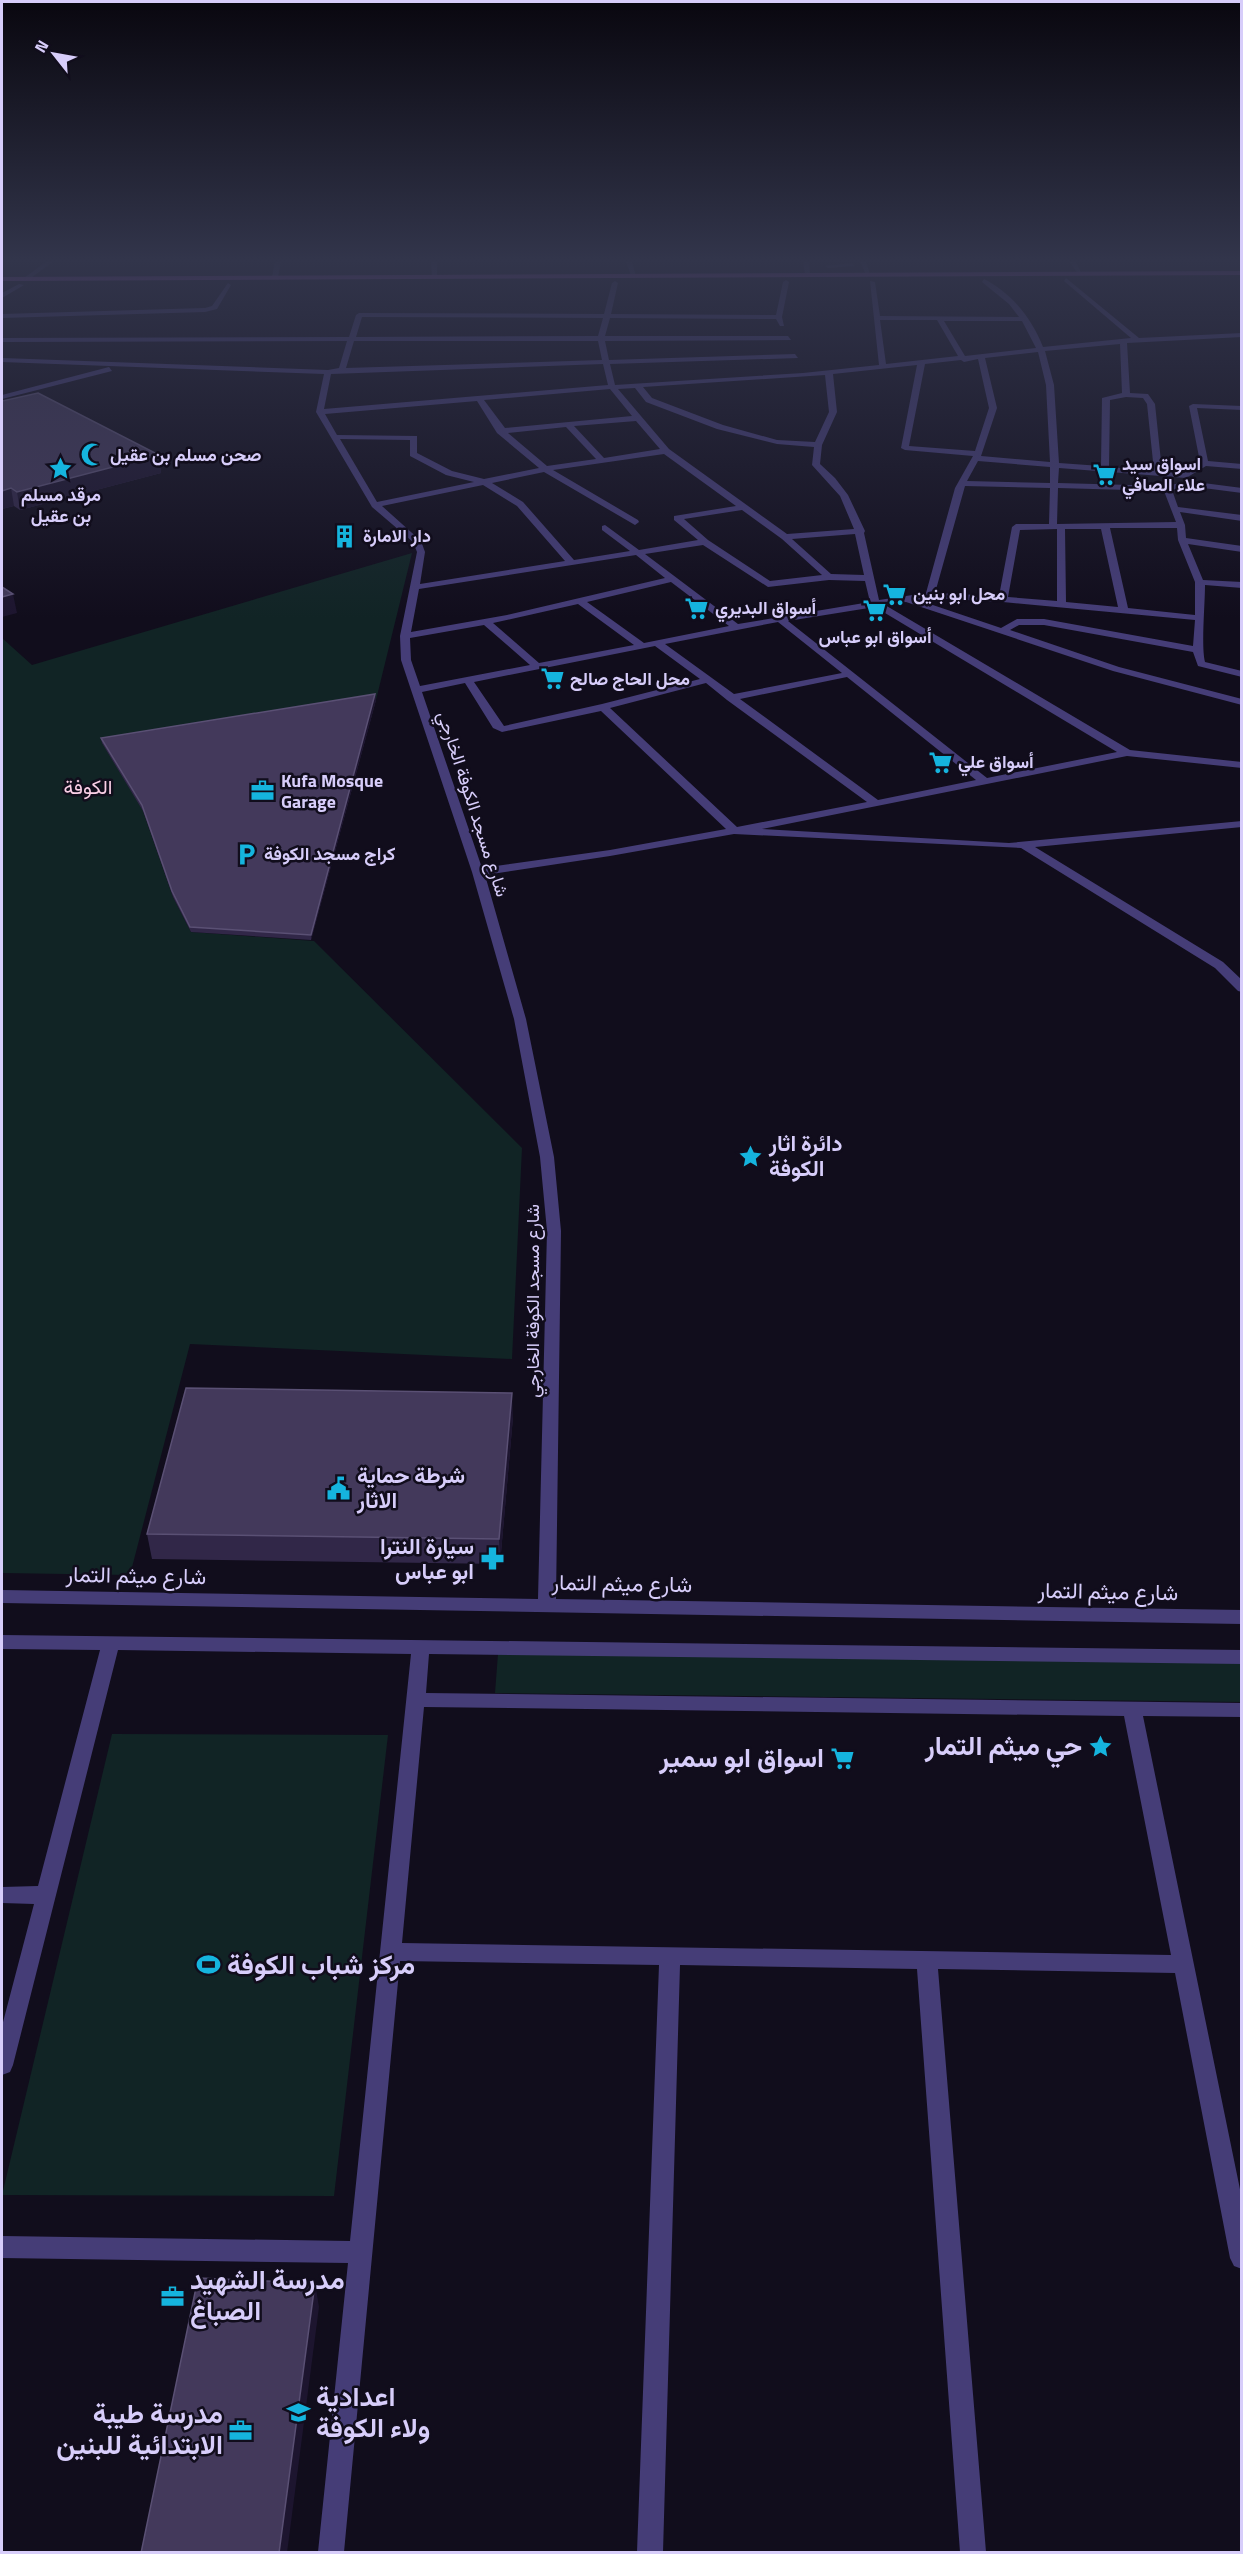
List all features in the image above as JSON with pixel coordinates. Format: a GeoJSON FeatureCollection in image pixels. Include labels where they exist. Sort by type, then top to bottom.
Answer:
{"type":"FeatureCollection","features":[{"type":"Feature","properties":{"kind":"street"},"geometry":{"type":"LineString","coordinates":[[2,397],[66,380]]}},
{"type":"Feature","properties":{"kind":"street"},"geometry":{"type":"LineString","coordinates":[[326,380],[320,412],[717,380]]}},
{"type":"Feature","properties":{"kind":"street"},"geometry":{"type":"LineString","coordinates":[[610,380],[612,387],[666,451],[785,537],[829,577]]}},
{"type":"Feature","properties":{"kind":"street"},"geometry":{"type":"LineString","coordinates":[[830,380],[833,412],[818,445],[816,465],[831,477],[845,496],[861,531],[868,578],[875,603],[1127,753]]}},
{"type":"Feature","properties":{"kind":"street"},"geometry":{"type":"LineString","coordinates":[[918,380],[905,448],[1158,473],[1242,491]]}},
{"type":"Feature","properties":{"kind":"street"},"geometry":{"type":"LineString","coordinates":[[930,595],[962,483],[976,456],[993,408],[986,380]]}},
{"type":"Feature","properties":{"kind":"street"},"geometry":{"type":"LineString","coordinates":[[1048,380],[1054,423],[1056,464],[1053,488],[1063,585],[1061,606]]}},
{"type":"Feature","properties":{"kind":"street"},"geometry":{"type":"LineString","coordinates":[[1125,380],[1126,394]]}},
{"type":"Feature","properties":{"kind":"street"},"geometry":{"type":"LineString","coordinates":[[637,385],[649,400],[720,427],[777,442],[818,445]]}},
{"type":"Feature","properties":{"kind":"street"},"geometry":{"type":"LineString","coordinates":[[1105,468],[1106,398],[1126,394],[1145,396],[1151,404],[1158,473]]}},
{"type":"Feature","properties":{"kind":"street"},"geometry":{"type":"LineString","coordinates":[[478,398],[501,431],[520,451],[545,469],[635,522],[605,528],[736,627]]}},
{"type":"Feature","properties":{"kind":"street"},"geometry":{"type":"LineString","coordinates":[[1204,464],[1193,406],[1242,408]]}},
{"type":"Feature","properties":{"kind":"street","name":"شارع مسجد الكوفة الخارجي"},"geometry":{"type":"LineString","coordinates":[[320,412],[375,505],[417,541],[421,552],[405,636],[406,660],[478,873],[520,1019],[547,1157],[554,1231],[547,1605]]}},
{"type":"Feature","properties":{"kind":"street"},"geometry":{"type":"LineString","coordinates":[[501,431],[638,418]]}},
{"type":"Feature","properties":{"kind":"street"},"geometry":{"type":"LineString","coordinates":[[568,425],[603,461]]}},
{"type":"Feature","properties":{"kind":"street"},"geometry":{"type":"LineString","coordinates":[[335,437],[414,438],[413,454],[449,473],[485,482],[520,504],[571,562]]}},
{"type":"Feature","properties":{"kind":"street"},"geometry":{"type":"LineString","coordinates":[[375,505],[545,469],[666,451]]}},
{"type":"Feature","properties":{"kind":"street"},"geometry":{"type":"LineString","coordinates":[[962,483],[1053,488],[1167,489],[1187,479],[1204,464],[1242,467]]}},
{"type":"Feature","properties":{"kind":"street"},"geometry":{"type":"LineString","coordinates":[[1167,489],[1181,525],[1182,540],[1200,582],[1200,641],[1197,650],[1201,664],[1242,674]]}},
{"type":"Feature","properties":{"kind":"street"},"geometry":{"type":"LineString","coordinates":[[743,507],[677,518],[705,542],[768,584],[829,577],[868,578]]}},
{"type":"Feature","properties":{"kind":"street"},"geometry":{"type":"LineString","coordinates":[[1176,509],[1242,518]]}},
{"type":"Feature","properties":{"kind":"street"},"geometry":{"type":"LineString","coordinates":[[1003,599],[1016,527],[1181,525]]}},
{"type":"Feature","properties":{"kind":"street"},"geometry":{"type":"LineString","coordinates":[[1105,526],[1124,612]]}},
{"type":"Feature","properties":{"kind":"street"},"geometry":{"type":"LineString","coordinates":[[785,537],[861,531]]}},
{"type":"Feature","properties":{"kind":"street"},"geometry":{"type":"LineString","coordinates":[[1182,540],[1242,549]]}},
{"type":"Feature","properties":{"kind":"street"},"geometry":{"type":"LineString","coordinates":[[416,587],[705,542]]}},
{"type":"Feature","properties":{"kind":"street"},"geometry":{"type":"LineString","coordinates":[[405,636],[486,622],[673,579]]}},
{"type":"Feature","properties":{"kind":"street"},"geometry":{"type":"LineString","coordinates":[[1200,582],[1242,585]]}},
{"type":"Feature","properties":{"kind":"street"},"geometry":{"type":"LineString","coordinates":[[416,690],[736,627],[930,595],[1003,599],[1200,618]]}},
{"type":"Feature","properties":{"kind":"street"},"geometry":{"type":"LineString","coordinates":[[906,599],[1116,669],[1242,702]]}},
{"type":"Feature","properties":{"kind":"street"},"geometry":{"type":"LineString","coordinates":[[580,601],[642,646]]}},
{"type":"Feature","properties":{"kind":"street"},"geometry":{"type":"LineString","coordinates":[[780,619],[984,781]]}},
{"type":"Feature","properties":{"kind":"street"},"geometry":{"type":"LineString","coordinates":[[486,622],[538,666]]}},
{"type":"Feature","properties":{"kind":"street"},"geometry":{"type":"LineString","coordinates":[[1002,631],[1017,622],[1044,622],[1197,650]]}},
{"type":"Feature","properties":{"kind":"street"},"geometry":{"type":"LineString","coordinates":[[657,643],[876,803]]}},
{"type":"Feature","properties":{"kind":"street"},"geometry":{"type":"LineString","coordinates":[[731,698],[850,674]]}},
{"type":"Feature","properties":{"kind":"street"},"geometry":{"type":"LineString","coordinates":[[468,680],[497,726],[502,729],[603,707],[707,680]]}},
{"type":"Feature","properties":{"kind":"street"},"geometry":{"type":"LineString","coordinates":[[603,707],[735,831],[1009,846],[1242,824]]}},
{"type":"Feature","properties":{"kind":"street"},"geometry":{"type":"LineString","coordinates":[[478,873],[735,831],[1127,753],[1242,765]]}},
{"type":"Feature","properties":{"kind":"street"},"geometry":{"type":"LineString","coordinates":[[1022,844],[1219,965],[1242,988]]}},
{"type":"Feature","properties":{"kind":"street","name":"شارع ميثم التمار"},"geometry":{"type":"LineString","coordinates":[[2,1597],[1242,1617]]}},
{"type":"Feature","properties":{"kind":"street"},"geometry":{"type":"LineString","coordinates":[[2,1642],[1242,1657]]}},
{"type":"Feature","properties":{"kind":"street"},"geometry":{"type":"LineString","coordinates":[[2,2065],[111,1644]]}},
{"type":"Feature","properties":{"kind":"street"},"geometry":{"type":"LineString","coordinates":[[331,2553],[421,1646]]}},
{"type":"Feature","properties":{"kind":"street"},"geometry":{"type":"LineString","coordinates":[[416,1700],[1242,1710]]}},
{"type":"Feature","properties":{"kind":"street"},"geometry":{"type":"LineString","coordinates":[[1132,1708],[1181,1964],[1241,2256]]}},
{"type":"Feature","properties":{"kind":"street"},"geometry":{"type":"LineString","coordinates":[[2,1894],[45,1895]]}},
{"type":"Feature","properties":{"kind":"street"},"geometry":{"type":"LineString","coordinates":[[391,1952],[1181,1964]]}},
{"type":"Feature","properties":{"kind":"street"},"geometry":{"type":"LineString","coordinates":[[650,2553],[670,1956]]}},
{"type":"Feature","properties":{"kind":"street"},"geometry":{"type":"LineString","coordinates":[[927,1960],[973,2553]]}},
{"type":"Feature","properties":{"kind":"street"},"geometry":{"type":"LineString","coordinates":[[2,2247],[361,2252]]}},
{"type":"Feature","properties":{"kind":"green space"},"geometry":{"type":"Polygon","coordinates":[[[412,553],[376,700],[143,811],[173,897],[191,932],[314,941],[522,1148],[512,1359],[190,1344],[130,1575],[2,1573],[2,638],[32,665],[412,553]]]}},
{"type":"Feature","properties":{"kind":"green space"},"geometry":{"type":"Polygon","coordinates":[[[498,1654],[1242,1663],[1241,1702],[495,1693],[498,1654]]]}},
{"type":"Feature","properties":{"kind":"green space","name":"مركز شباب الكوفة"},"geometry":{"type":"Polygon","coordinates":[[[112,1734],[388,1735],[334,2196],[2,2195],[112,1734]]]}},
{"type":"Feature","properties":{"kind":"building"},"geometry":{"type":"Polygon","coordinates":[[[38,393],[159,455],[17,492],[11,488],[2,491],[2,401],[38,393]]]}},
{"type":"Feature","properties":{"kind":"building"},"geometry":{"type":"Polygon","coordinates":[[[2,587],[13,594],[2,597],[2,587]]]}},
{"type":"Feature","properties":{"kind":"building","name":"كراج مسجد الكوفة"},"geometry":{"type":"Polygon","coordinates":[[[375,694],[311,935],[190,927],[172,891],[142,805],[101,738],[375,694]]]}},
{"type":"Feature","properties":{"kind":"building","name":"شرطة حماية الاثار"},"geometry":{"type":"Polygon","coordinates":[[[186,1388],[512,1393],[499,1539],[147,1534],[186,1388]]]}},
{"type":"Feature","properties":{"kind":"building","name":"مدرسة طيبة الابتدائية للبنين"},"geometry":{"type":"Polygon","coordinates":[[[198,2278],[315,2283],[279,2553],[141,2553],[198,2278]]]}},
{"type":"Feature","properties":{"kind":"place","name":"صحن مسلم بن عقيل"},"geometry":{"type":"Point","coordinates":[92,455]}},
{"type":"Feature","properties":{"kind":"place","name":"مرقد مسلم بن عقيل"},"geometry":{"type":"Point","coordinates":[61,469]}},
{"type":"Feature","properties":{"kind":"place","name":"اسواق سيد علاء الصافي"},"geometry":{"type":"Point","coordinates":[1104,474]}},
{"type":"Feature","properties":{"kind":"place","name":"دار الامارة"},"geometry":{"type":"Point","coordinates":[345,536]}},
{"type":"Feature","properties":{"kind":"place","name":"محل ابو بنين"},"geometry":{"type":"Point","coordinates":[895,594]}},
{"type":"Feature","properties":{"kind":"place","name":"أسواق البديري"},"geometry":{"type":"Point","coordinates":[697,608]}},
{"type":"Feature","properties":{"kind":"place","name":"أسواق ابو عباس"},"geometry":{"type":"Point","coordinates":[875,611]}},
{"type":"Feature","properties":{"kind":"place","name":"محل الحاج صالح"},"geometry":{"type":"Point","coordinates":[552,679]}},
{"type":"Feature","properties":{"kind":"place","name":"أسواق علي"},"geometry":{"type":"Point","coordinates":[940,762]}},
{"type":"Feature","properties":{"kind":"place","name":"Kufa Mosque Garage"},"geometry":{"type":"Point","coordinates":[263,791]}},
{"type":"Feature","properties":{"kind":"place","name":"كراج مسجد الكوفة"},"geometry":{"type":"Point","coordinates":[246,854]}},
{"type":"Feature","properties":{"kind":"place","name":"دائرة اثار الكوفة"},"geometry":{"type":"Point","coordinates":[751,1156]}},
{"type":"Feature","properties":{"kind":"place","name":"شرطة حماية الاثار"},"geometry":{"type":"Point","coordinates":[339,1488]}},
{"type":"Feature","properties":{"kind":"place","name":"سيارة النترا ابو عباس"},"geometry":{"type":"Point","coordinates":[492,1559]}},
{"type":"Feature","properties":{"kind":"place","name":"حي ميثم التمار"},"geometry":{"type":"Point","coordinates":[1100,1746]}},
{"type":"Feature","properties":{"kind":"place","name":"اسواق ابو سمير"},"geometry":{"type":"Point","coordinates":[842,1758]}},
{"type":"Feature","properties":{"kind":"place","name":"مركز شباب الكوفة"},"geometry":{"type":"Point","coordinates":[209,1965]}},
{"type":"Feature","properties":{"kind":"place","name":"مدرسة الشهيد الصباغ"},"geometry":{"type":"Point","coordinates":[172,2296]}},
{"type":"Feature","properties":{"kind":"place","name":"اعدادية ولاء الكوفة"},"geometry":{"type":"Point","coordinates":[298,2413]}},
{"type":"Feature","properties":{"kind":"place","name":"مدرسة طيبة الابتدائية للبنين"},"geometry":{"type":"Point","coordinates":[241,2430]}},
{"type":"Feature","properties":{"kind":"district","name":"الكوفة"},"geometry":{"type":"Point","coordinates":[88,787]}}]}
